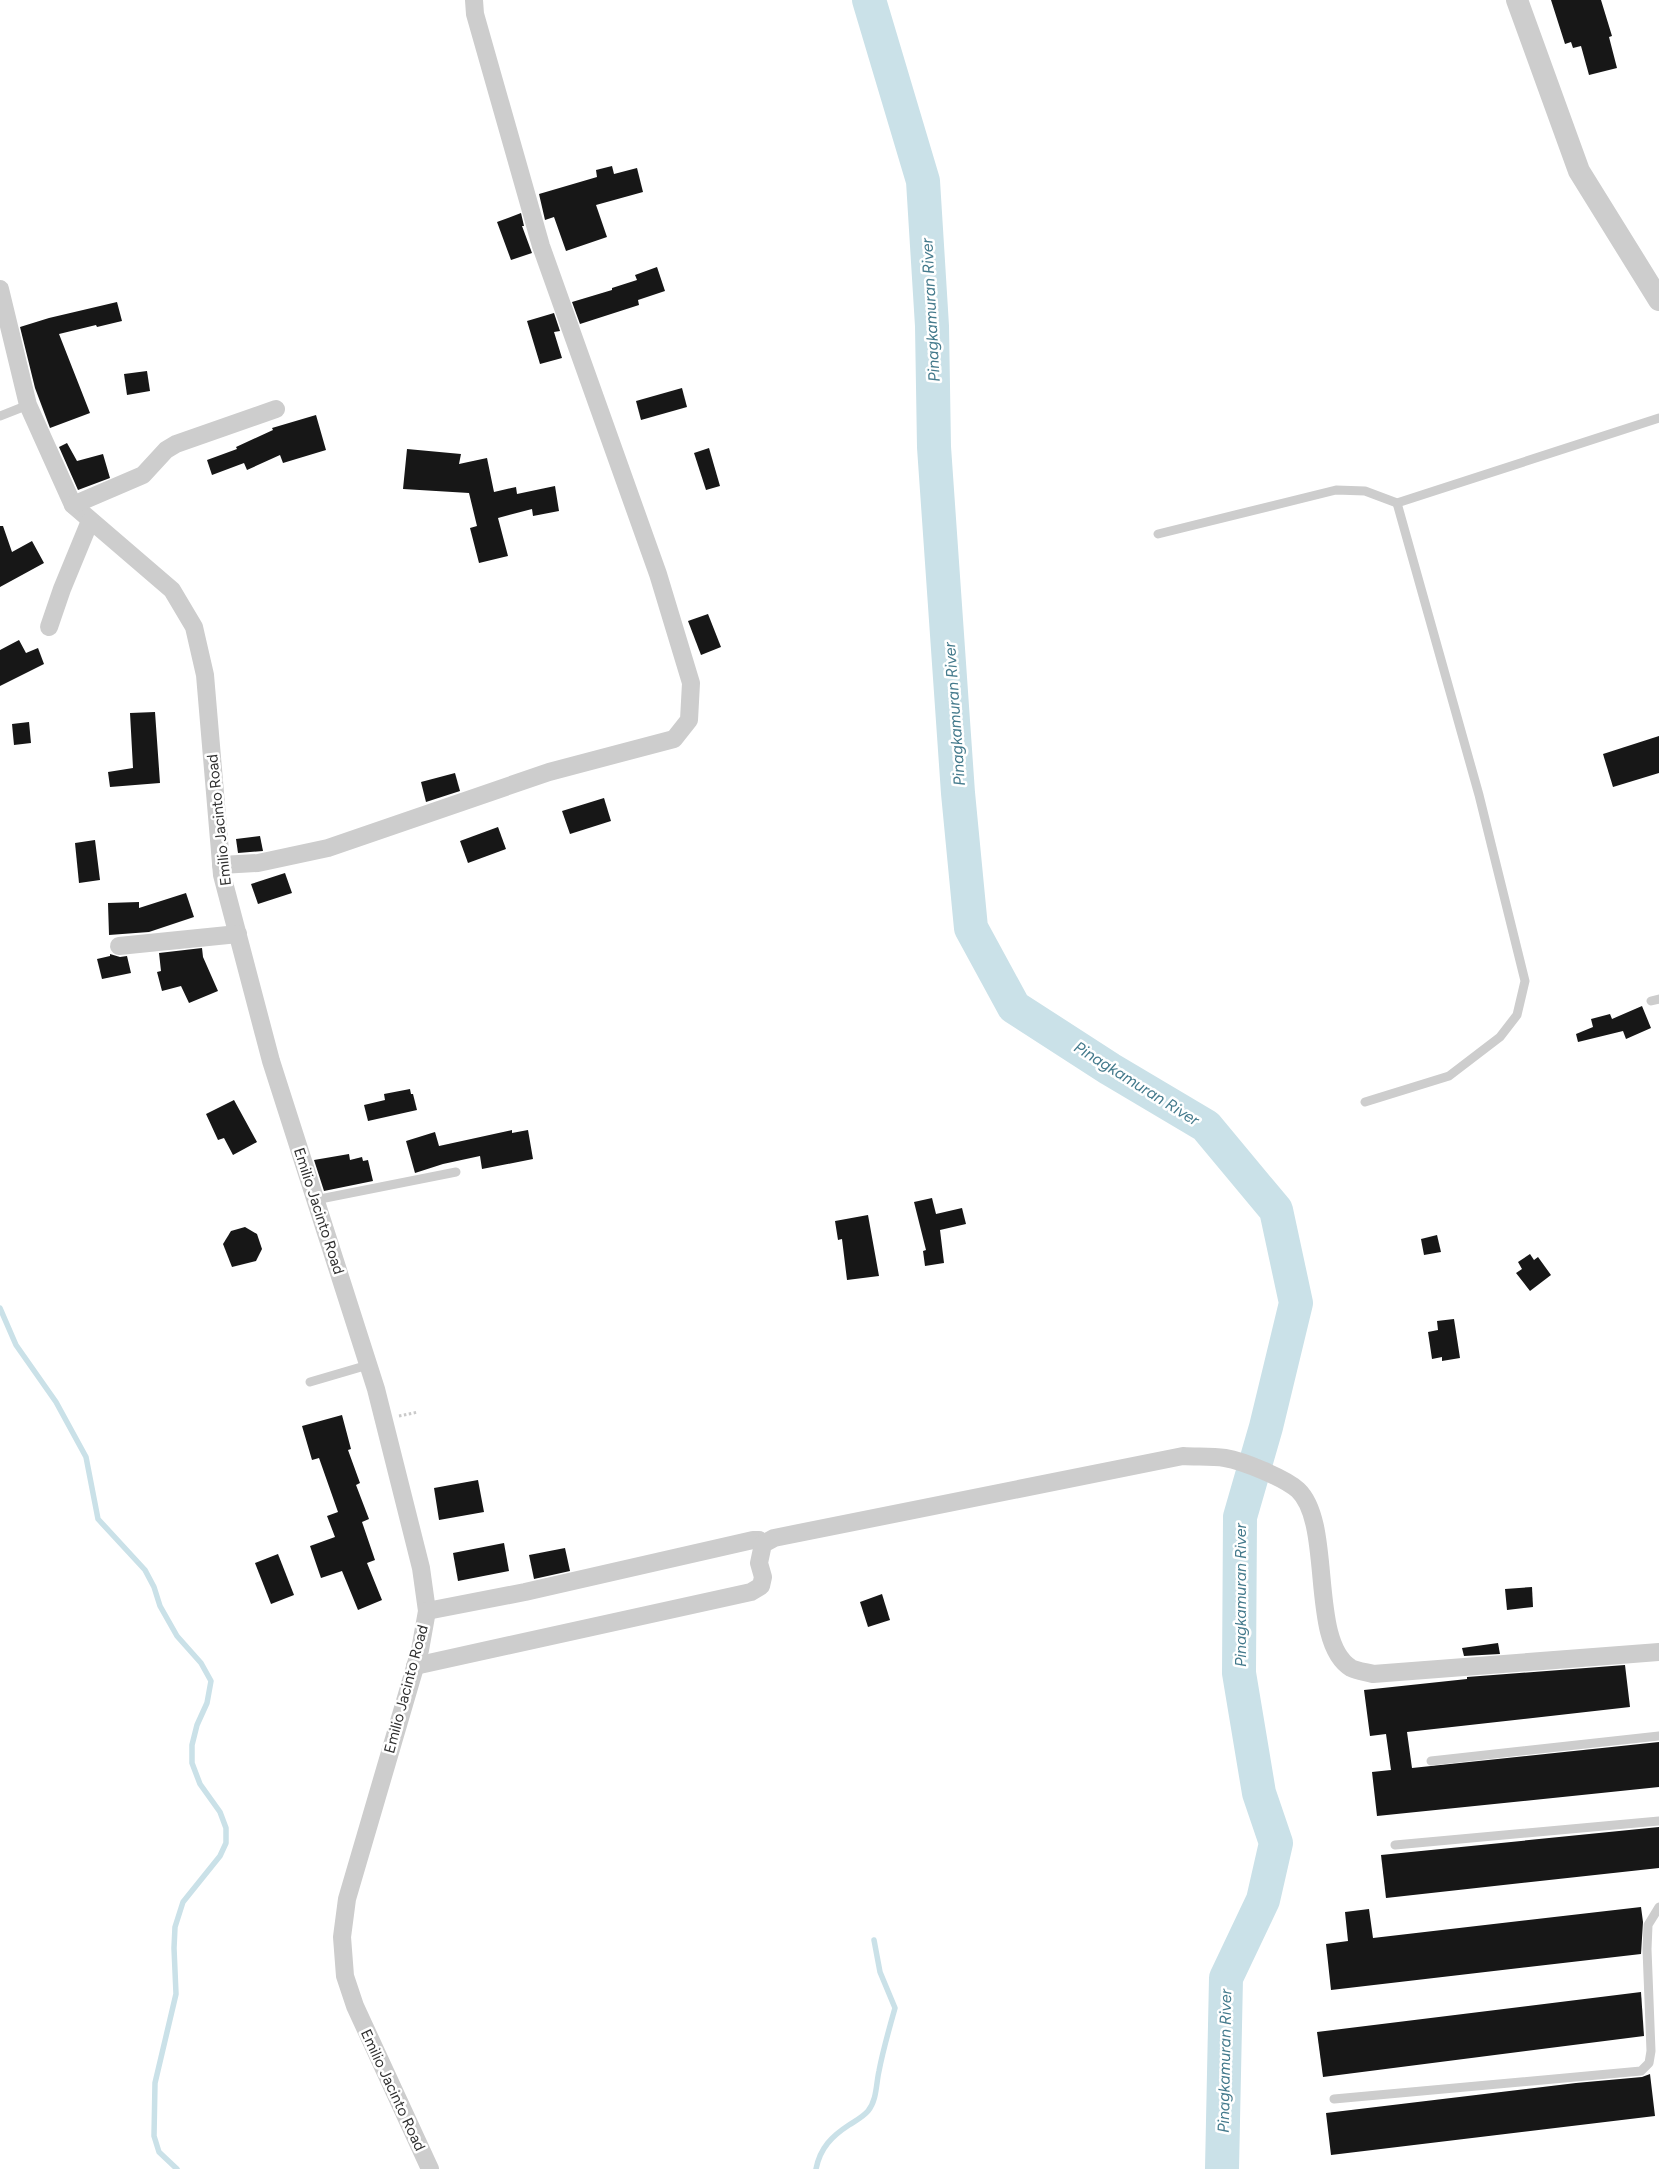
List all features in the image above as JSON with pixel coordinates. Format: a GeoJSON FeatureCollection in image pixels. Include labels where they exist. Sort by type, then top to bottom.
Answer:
{"type":"FeatureCollection","features":[{"type":"Feature","properties":{"kind":"street"},"geometry":{"type":"LineString","coordinates":[[221,866],[258,863],[328,848],[549,772],[674,739],[689,720],[691,683],[658,574],[541,246],[475,14],[474,0]]}},
{"type":"Feature","properties":{"kind":"street"},"geometry":{"type":"LineString","coordinates":[[1517,0],[1579,172],[1659,300]]}},
{"type":"Feature","properties":{"kind":"street","name":"Emilio Jacinto Road"},"geometry":{"type":"LineString","coordinates":[[0,289],[28,405],[73,505],[172,590],[194,628],[205,675],[221,866],[271,1061],[368,1366],[422,1568],[427,1612],[414,1666],[347,1898],[342,1937],[345,1976],[355,2006],[430,2169]]}},
{"type":"Feature","properties":{"kind":"street"},"geometry":{"type":"LineString","coordinates":[[73,505],[143,474],[166,450],[176,444],[276,409]]}},
{"type":"Feature","properties":{"kind":"street"},"geometry":{"type":"LineString","coordinates":[[49,627],[62,589],[90,521]]}},
{"type":"Feature","properties":{"kind":"street"},"geometry":{"type":"LineString","coordinates":[[119,946],[238,934]]}},
{"type":"Feature","properties":{"kind":"street"},"geometry":{"type":"LineString","coordinates":[[414,1666],[751,1592],[761,1586],[763,1577],[759,1563],[763,1544],[774,1538],[1183,1456],[1225,1458],[1282,1478],[1298,1490],[1311,1510],[1329,1628],[1334,1649],[1351,1668],[1373,1674],[1659,1652]]}},
{"type":"Feature","properties":{"kind":"street"},"geometry":{"type":"LineString","coordinates":[[427,1612],[525,1592],[753,1540],[759,1540],[763,1544]]}},
{"type":"Feature","properties":{"kind":"lane"},"geometry":{"type":"LineString","coordinates":[[0,416],[28,405]]}},
{"type":"Feature","properties":{"kind":"lane"},"geometry":{"type":"LineString","coordinates":[[1158,534],[1336,490],[1365,490],[1397,503],[1659,418]]}},
{"type":"Feature","properties":{"kind":"lane"},"geometry":{"type":"LineString","coordinates":[[1365,1102],[1449,1076],[1500,1036],[1516,1015],[1525,981],[1479,795],[1397,503]]}},
{"type":"Feature","properties":{"kind":"lane"},"geometry":{"type":"LineString","coordinates":[[316,1200],[456,1172]]}},
{"type":"Feature","properties":{"kind":"lane"},"geometry":{"type":"LineString","coordinates":[[310,1382],[368,1366]]}},
{"type":"Feature","properties":{"kind":"lane"},"geometry":{"type":"LineString","coordinates":[[1431,1761],[1659,1736]]}},
{"type":"Feature","properties":{"kind":"lane"},"geometry":{"type":"LineString","coordinates":[[1394,1845],[1659,1821]]}},
{"type":"Feature","properties":{"kind":"lane"},"geometry":{"type":"LineString","coordinates":[[1334,2099],[1641,2071],[1649,2063],[1651,2050],[1647,1949],[1648,1925],[1659,1906]]}},
{"type":"Feature","properties":{"kind":"building"},"geometry":{"type":"Polygon","coordinates":[[[1551,0],[1601,0],[1612,36],[1609,37],[1617,68],[1589,75],[1581,46],[1573,48],[1571,42],[1565,44],[1551,0]]]}},
{"type":"Feature","properties":{"kind":"building"},"geometry":{"type":"Polygon","coordinates":[[[612,166],[614,174],[637,168],[643,192],[596,205],[607,237],[566,251],[554,217],[545,220],[539,194],[597,177],[596,170],[612,166]]]}},
{"type":"Feature","properties":{"kind":"building"},"geometry":{"type":"Polygon","coordinates":[[[521,213],[524,226],[522,226],[532,253],[511,260],[497,222],[521,213]]]}},
{"type":"Feature","properties":{"kind":"building"},"geometry":{"type":"Polygon","coordinates":[[[657,267],[665,291],[638,300],[639,305],[580,324],[572,302],[637,280],[635,275],[657,267]]]}},
{"type":"Feature","properties":{"kind":"building"},"geometry":{"type":"Polygon","coordinates":[[[117,302],[122,321],[59,334],[90,413],[50,428],[35,388],[20,327],[117,302]]]}},
{"type":"Feature","properties":{"kind":"building"},"geometry":{"type":"Polygon","coordinates":[[[554,313],[560,331],[554,332],[562,358],[540,364],[527,321],[554,313]]]}},
{"type":"Feature","properties":{"kind":"building"},"geometry":{"type":"Polygon","coordinates":[[[147,371],[150,391],[127,395],[124,374],[147,371]]]}},
{"type":"Feature","properties":{"kind":"building"},"geometry":{"type":"Polygon","coordinates":[[[682,388],[687,407],[641,420],[636,401],[682,388]]]}},
{"type":"Feature","properties":{"kind":"building"},"geometry":{"type":"Polygon","coordinates":[[[316,415],[326,450],[283,463],[280,455],[247,470],[244,463],[212,475],[207,460],[237,449],[236,447],[273,430],[272,428],[316,415]]]}},
{"type":"Feature","properties":{"kind":"building"},"geometry":{"type":"Polygon","coordinates":[[[67,443],[77,461],[103,454],[110,478],[78,490],[59,447],[67,443]]]}},
{"type":"Feature","properties":{"kind":"building"},"geometry":{"type":"Polygon","coordinates":[[[709,448],[720,486],[706,490],[694,453],[709,448]]]}},
{"type":"Feature","properties":{"kind":"building"},"geometry":{"type":"Polygon","coordinates":[[[407,449],[461,454],[459,464],[487,458],[494,492],[516,487],[517,494],[555,486],[559,511],[533,516],[532,509],[498,518],[508,556],[479,563],[470,528],[477,526],[469,493],[403,489],[407,449]]]}},
{"type":"Feature","properties":{"kind":"building"},"geometry":{"type":"Polygon","coordinates":[[[0,526],[3,526],[12,552],[32,541],[44,563],[0,587],[0,526]]]}},
{"type":"Feature","properties":{"kind":"building"},"geometry":{"type":"Polygon","coordinates":[[[708,614],[721,647],[701,655],[688,621],[708,614]]]}},
{"type":"Feature","properties":{"kind":"building"},"geometry":{"type":"Polygon","coordinates":[[[19,640],[26,653],[38,648],[44,664],[0,686],[0,650],[19,640]]]}},
{"type":"Feature","properties":{"kind":"building"},"geometry":{"type":"Polygon","coordinates":[[[155,712],[160,783],[110,787],[108,772],[133,768],[130,713],[155,712]]]}},
{"type":"Feature","properties":{"kind":"building"},"geometry":{"type":"Polygon","coordinates":[[[29,722],[31,743],[14,745],[12,724],[29,722]]]}},
{"type":"Feature","properties":{"kind":"building"},"geometry":{"type":"Polygon","coordinates":[[[1659,736],[1659,773],[1613,787],[1603,754],[1659,736]]]}},
{"type":"Feature","properties":{"kind":"building"},"geometry":{"type":"Polygon","coordinates":[[[455,773],[460,791],[426,802],[421,782],[455,773]]]}},
{"type":"Feature","properties":{"kind":"building"},"geometry":{"type":"Polygon","coordinates":[[[604,798],[611,821],[570,834],[562,811],[604,798]]]}},
{"type":"Feature","properties":{"kind":"building"},"geometry":{"type":"Polygon","coordinates":[[[498,827],[506,849],[468,863],[460,841],[498,827]]]}},
{"type":"Feature","properties":{"kind":"building"},"geometry":{"type":"Polygon","coordinates":[[[260,836],[263,851],[238,853],[236,839],[260,836]]]}},
{"type":"Feature","properties":{"kind":"building"},"geometry":{"type":"Polygon","coordinates":[[[95,840],[100,880],[79,883],[75,843],[95,840]]]}},
{"type":"Feature","properties":{"kind":"building"},"geometry":{"type":"Polygon","coordinates":[[[285,873],[292,893],[258,904],[251,884],[285,873]]]}},
{"type":"Feature","properties":{"kind":"building"},"geometry":{"type":"Polygon","coordinates":[[[186,893],[194,917],[149,932],[109,935],[108,903],[139,902],[139,908],[186,893]]]}},
{"type":"Feature","properties":{"kind":"building"},"geometry":{"type":"Polygon","coordinates":[[[202,948],[203,957],[218,991],[189,1003],[181,986],[162,991],[157,972],[161,971],[159,953],[202,948]]]}},
{"type":"Feature","properties":{"kind":"building"},"geometry":{"type":"Polygon","coordinates":[[[110,954],[120,957],[127,956],[131,973],[102,979],[97,959],[110,956],[110,954]]]}},
{"type":"Feature","properties":{"kind":"building"},"geometry":{"type":"Polygon","coordinates":[[[1642,1006],[1651,1028],[1626,1039],[1623,1031],[1578,1042],[1576,1034],[1593,1027],[1591,1019],[1610,1014],[1612,1019],[1642,1006]]]}},
{"type":"Feature","properties":{"kind":"building"},"geometry":{"type":"Polygon","coordinates":[[[410,1089],[417,1110],[368,1121],[364,1105],[385,1100],[384,1094],[410,1089]]]}},
{"type":"Feature","properties":{"kind":"building"},"geometry":{"type":"Polygon","coordinates":[[[234,1100],[257,1142],[233,1155],[224,1138],[218,1140],[206,1114],[234,1100]]]}},
{"type":"Feature","properties":{"kind":"building"},"geometry":{"type":"Polygon","coordinates":[[[512,1130],[512,1133],[528,1130],[533,1159],[482,1169],[480,1156],[443,1164],[415,1173],[406,1141],[435,1132],[439,1146],[512,1130]]]}},
{"type":"Feature","properties":{"kind":"building"},"geometry":{"type":"Polygon","coordinates":[[[349,1154],[350,1160],[362,1157],[363,1161],[368,1160],[373,1181],[324,1191],[314,1160],[349,1154]]]}},
{"type":"Feature","properties":{"kind":"building"},"geometry":{"type":"Polygon","coordinates":[[[932,1198],[936,1214],[962,1208],[966,1224],[940,1230],[944,1263],[925,1266],[923,1251],[926,1250],[914,1202],[932,1198]]]}},
{"type":"Feature","properties":{"kind":"building"},"geometry":{"type":"Polygon","coordinates":[[[868,1215],[879,1276],[847,1280],[842,1239],[838,1240],[835,1221],[868,1215]]]}},
{"type":"Feature","properties":{"kind":"building"},"geometry":{"type":"Polygon","coordinates":[[[245,1227],[257,1234],[262,1249],[256,1261],[232,1267],[223,1244],[231,1231],[245,1227]]]}},
{"type":"Feature","properties":{"kind":"building"},"geometry":{"type":"Polygon","coordinates":[[[1437,1235],[1441,1252],[1424,1255],[1421,1239],[1437,1235]]]}},
{"type":"Feature","properties":{"kind":"building"},"geometry":{"type":"Polygon","coordinates":[[[1530,1254],[1534,1260],[1538,1257],[1551,1275],[1530,1291],[1516,1273],[1522,1269],[1518,1262],[1530,1254]]]}},
{"type":"Feature","properties":{"kind":"building"},"geometry":{"type":"Polygon","coordinates":[[[1454,1319],[1460,1358],[1442,1361],[1442,1357],[1432,1359],[1428,1332],[1438,1330],[1437,1321],[1454,1319]]]}},
{"type":"Feature","properties":{"kind":"building"},"geometry":{"type":"Polygon","coordinates":[[[342,1415],[351,1449],[348,1450],[360,1483],[356,1485],[369,1519],[362,1522],[375,1560],[367,1563],[382,1600],[358,1610],[342,1571],[321,1578],[310,1546],[335,1537],[327,1516],[338,1512],[319,1458],[312,1460],[302,1426],[342,1415]]]}},
{"type":"Feature","properties":{"kind":"building"},"geometry":{"type":"Polygon","coordinates":[[[478,1480],[484,1512],[439,1520],[434,1488],[478,1480]]]}},
{"type":"Feature","properties":{"kind":"building"},"geometry":{"type":"Polygon","coordinates":[[[504,1543],[509,1571],[458,1581],[453,1553],[504,1543]]]}},
{"type":"Feature","properties":{"kind":"building"},"geometry":{"type":"Polygon","coordinates":[[[565,1548],[570,1571],[534,1579],[529,1555],[565,1548]]]}},
{"type":"Feature","properties":{"kind":"building"},"geometry":{"type":"Polygon","coordinates":[[[278,1554],[294,1595],[271,1604],[255,1563],[278,1554]]]}},
{"type":"Feature","properties":{"kind":"building"},"geometry":{"type":"Polygon","coordinates":[[[1532,1587],[1533,1607],[1507,1610],[1505,1589],[1532,1587]]]}},
{"type":"Feature","properties":{"kind":"building"},"geometry":{"type":"Polygon","coordinates":[[[882,1594],[890,1620],[868,1627],[860,1602],[882,1594]]]}},
{"type":"Feature","properties":{"kind":"building"},"geometry":{"type":"Polygon","coordinates":[[[1498,1643],[1500,1654],[1464,1656],[1462,1648],[1498,1643]]]}},
{"type":"Feature","properties":{"kind":"building"},"geometry":{"type":"Polygon","coordinates":[[[1625,1665],[1630,1707],[1407,1732],[1412,1768],[1659,1742],[1659,1787],[1377,1816],[1372,1772],[1391,1770],[1386,1734],[1370,1736],[1364,1690],[1467,1679],[1467,1677],[1625,1665]]]}},
{"type":"Feature","properties":{"kind":"building"},"geometry":{"type":"Polygon","coordinates":[[[1659,1827],[1659,1868],[1386,1898],[1381,1855],[1659,1827]]]}},
{"type":"Feature","properties":{"kind":"building"},"geometry":{"type":"Polygon","coordinates":[[[1641,1907],[1643,1922],[1641,1954],[1331,1990],[1326,1944],[1348,1941],[1345,1912],[1369,1909],[1373,1938],[1641,1907]]]}},
{"type":"Feature","properties":{"kind":"building"},"geometry":{"type":"Polygon","coordinates":[[[1641,1992],[1644,2036],[1323,2077],[1317,2032],[1641,1992]]]}},
{"type":"Feature","properties":{"kind":"building"},"geometry":{"type":"Polygon","coordinates":[[[1650,2074],[1655,2116],[1331,2155],[1326,2113],[1576,2083],[1642,2077],[1650,2074]]]}},
{"type":"Feature","properties":{"kind":"waterway","name":"Pinagkamuran River"},"geometry":{"type":"LineString","coordinates":[[869,0],[923,181],[932,326],[934,447],[958,793],[971,928],[1014,1007],[1110,1069],[1206,1126],[1276,1210],[1296,1303],[1266,1427],[1240,1517],[1239,1673],[1259,1793],[1276,1843],[1263,1900],[1226,1978],[1222,2169]]}},
{"type":"Feature","properties":{"kind":"waterway"},"geometry":{"type":"LineString","coordinates":[[0,1308],[16,1345],[56,1402],[86,1457],[98,1519],[145,1570],[154,1587],[160,1606],[177,1636],[201,1663],[211,1681],[207,1703],[197,1725],[192,1745],[192,1763],[200,1784],[220,1812],[226,1828],[226,1843],[220,1856],[183,1902],[175,1927],[176,1994],[155,2083],[154,2136],[159,2152],[177,2169]]}},
{"type":"Feature","properties":{"kind":"waterway"},"geometry":{"type":"LineString","coordinates":[[816,2169],[820,2155],[828,2143],[843,2129],[866,2113],[875,2097],[882,2055],[895,2008],[880,1972],[874,1940]]}}]}
